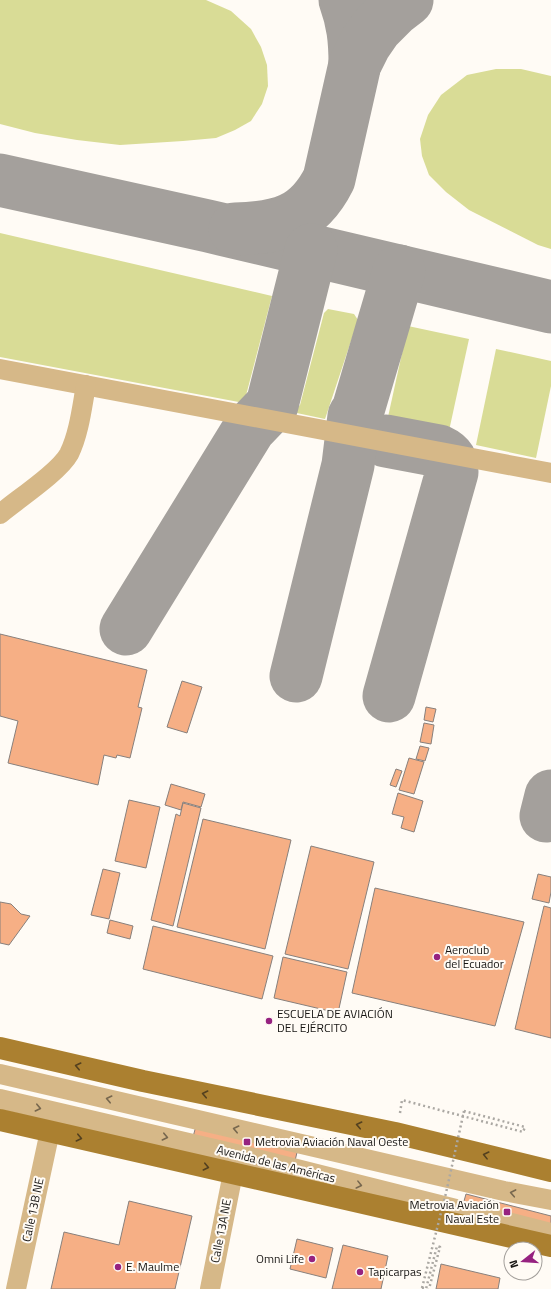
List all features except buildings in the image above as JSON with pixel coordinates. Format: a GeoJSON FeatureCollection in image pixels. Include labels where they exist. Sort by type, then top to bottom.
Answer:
{"type":"FeatureCollection","features":[{"type":"Feature","properties":{"kind":"main road"},"geometry":{"type":"LineString","coordinates":[[0,1048],[143,1081],[395,1133],[551,1171]]}},
{"type":"Feature","properties":{"kind":"main road","name":"Avenida de las Américas"},"geometry":{"type":"LineString","coordinates":[[0,1120],[551,1246]]}},
{"type":"Feature","properties":{"kind":"street"},"geometry":{"type":"LineString","coordinates":[[0,369],[551,473]]}},
{"type":"Feature","properties":{"kind":"street"},"geometry":{"type":"LineString","coordinates":[[0,514],[53,472],[69,455],[74,442],[86,385]]}},
{"type":"Feature","properties":{"kind":"street","name":"Avenida de las Américas"},"geometry":{"type":"LineString","coordinates":[[0,1074],[504,1191],[551,1200]]}},
{"type":"Feature","properties":{"kind":"street","name":"Avenida de las Américas"},"geometry":{"type":"LineString","coordinates":[[0,1099],[253,1158],[551,1233]]}},
{"type":"Feature","properties":{"kind":"street","name":"Calle 13B NE"},"geometry":{"type":"LineString","coordinates":[[16,1289],[50,1131]]}},
{"type":"Feature","properties":{"kind":"street","name":"Calle 13A NE"},"geometry":{"type":"LineString","coordinates":[[210,1289],[233,1173]]}},
{"type":"Feature","properties":{"kind":"path"},"geometry":{"type":"LineString","coordinates":[[402,1100],[523,1132],[524,1127],[464,1111],[444,1200],[422,1288],[426,1289],[437,1246],[440,1247],[429,1289]]}},
{"type":"Feature","properties":{"kind":"green space"},"geometry":{"type":"Polygon","coordinates":[[[0,0],[206,0],[231,11],[251,29],[261,47],[267,65],[268,86],[262,104],[251,121],[235,130],[216,138],[183,141],[120,145],[35,133],[0,124],[0,0]]]}},
{"type":"Feature","properties":{"kind":"green space"},"geometry":{"type":"Polygon","coordinates":[[[496,69],[521,69],[551,76],[551,249],[538,245],[469,210],[446,192],[429,175],[422,156],[420,139],[428,115],[441,95],[467,75],[496,69]]]}},
{"type":"Feature","properties":{"kind":"green space"},"geometry":{"type":"Polygon","coordinates":[[[0,233],[272,296],[244,403],[0,357],[0,233]]]}},
{"type":"Feature","properties":{"kind":"green space"},"geometry":{"type":"Polygon","coordinates":[[[328,309],[354,314],[358,320],[325,419],[292,412],[300,405],[324,313],[328,309]]]}},
{"type":"Feature","properties":{"kind":"green space"},"geometry":{"type":"Polygon","coordinates":[[[408,326],[469,339],[447,440],[386,426],[408,326]]]}},
{"type":"Feature","properties":{"kind":"green space"},"geometry":{"type":"Polygon","coordinates":[[[496,349],[551,361],[551,386],[536,458],[476,445],[496,349]]]}},
{"type":"Feature","properties":{"kind":"taxiway"},"geometry":{"type":"LineString","coordinates":[[345,0],[353,31],[355,64]]}},
{"type":"Feature","properties":{"kind":"taxiway"},"geometry":{"type":"LineString","coordinates":[[235,229],[265,227],[279,224],[291,219],[302,213],[321,193],[329,179],[355,64],[365,44],[376,28],[394,10],[407,0]]}},
{"type":"Feature","properties":{"kind":"taxiway"},"geometry":{"type":"LineString","coordinates":[[0,180],[208,226],[551,307]]}},
{"type":"Feature","properties":{"kind":"taxiway"},"geometry":{"type":"LineString","coordinates":[[126,629],[249,429],[272,405],[311,250]]}},
{"type":"Feature","properties":{"kind":"taxiway"},"geometry":{"type":"LineString","coordinates":[[296,676],[348,465],[354,416],[358,410],[399,271]]}},
{"type":"Feature","properties":{"kind":"taxiway"},"geometry":{"type":"LineString","coordinates":[[386,441],[439,451],[450,459],[452,465],[452,472],[389,696]]}},
{"type":"Feature","properties":{"kind":"taxiway"},"geometry":{"type":"LineString","coordinates":[[546,816],[551,796]]}},
{"type":"Feature","properties":{"kind":"place","name":"Aeroclub del Ecuador"},"geometry":{"type":"Point","coordinates":[437,957]}},
{"type":"Feature","properties":{"kind":"place","name":"ESCUELA DE AVIACIÓN DEL EJÉRCITO"},"geometry":{"type":"Point","coordinates":[269,1021]}},
{"type":"Feature","properties":{"kind":"place","name":"Metrovia Aviación Naval Oeste"},"geometry":{"type":"Point","coordinates":[247,1142]}},
{"type":"Feature","properties":{"kind":"place","name":"Metrovia Aviación Naval Este"},"geometry":{"type":"Point","coordinates":[507,1212]}},
{"type":"Feature","properties":{"kind":"place","name":"Omni Life"},"geometry":{"type":"Point","coordinates":[312,1259]}},
{"type":"Feature","properties":{"kind":"place","name":"E. Maulme"},"geometry":{"type":"Point","coordinates":[118,1267]}},
{"type":"Feature","properties":{"kind":"place","name":"Tapicarpas"},"geometry":{"type":"Point","coordinates":[360,1272]}}]}
